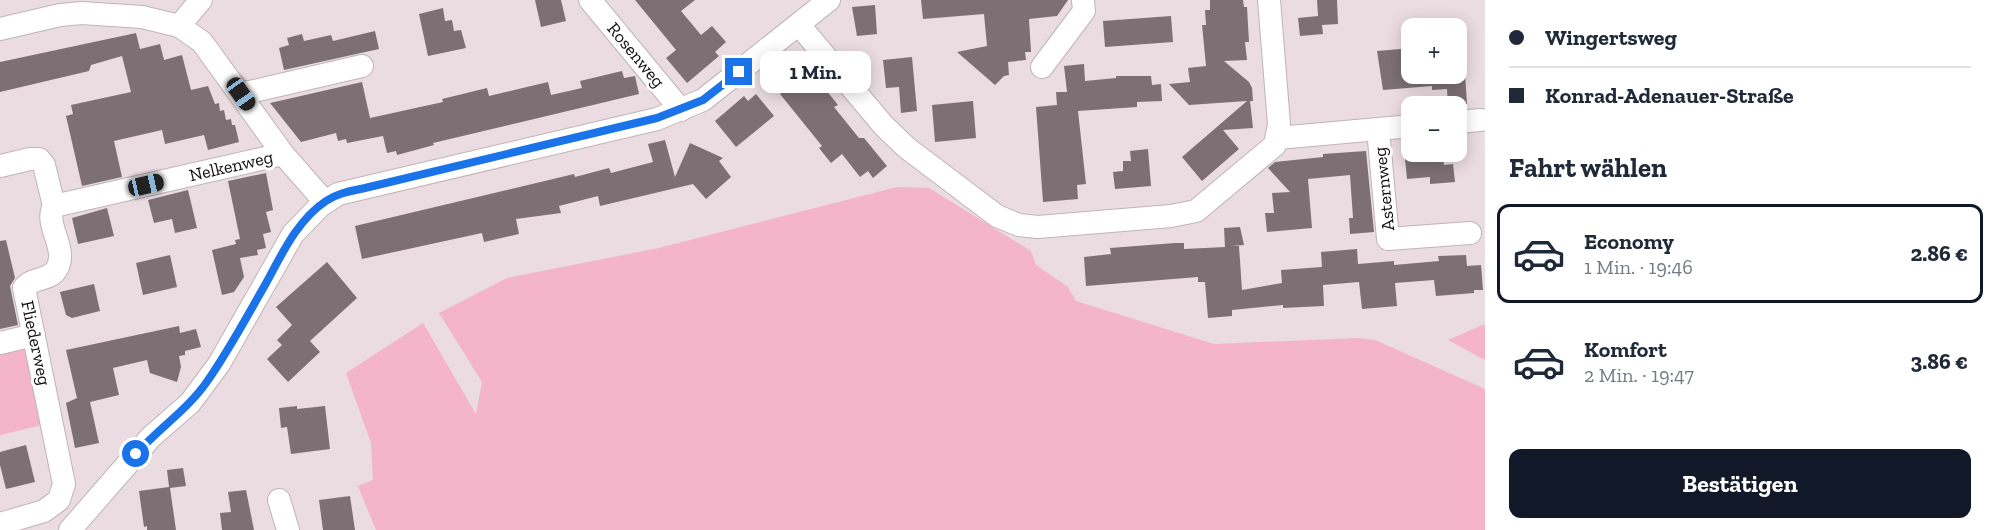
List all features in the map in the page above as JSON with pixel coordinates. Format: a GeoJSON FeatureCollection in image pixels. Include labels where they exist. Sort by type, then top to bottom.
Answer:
{"type":"FeatureCollection","features":[{"type":"Feature","properties":{"kind":"street"},"geometry":{"type":"LineString","coordinates":[[179,26],[201,0]]}},
{"type":"Feature","properties":{"kind":"street","name":"Rosenweg"},"geometry":{"type":"LineString","coordinates":[[590,0],[681,110]]}},
{"type":"Feature","properties":{"kind":"street"},"geometry":{"type":"LineString","coordinates":[[75,528],[151,437],[190,403],[219,364],[293,234],[325,202],[347,192],[657,118],[681,110],[703,100],[829,0]]}},
{"type":"Feature","properties":{"kind":"street"},"geometry":{"type":"LineString","coordinates":[[1042,67],[1084,11],[1083,0]]}},
{"type":"Feature","properties":{"kind":"street"},"geometry":{"type":"LineString","coordinates":[[799,25],[884,126],[907,148],[996,216],[1019,225],[1038,227],[1171,216],[1196,211],[1275,145],[1279,124],[1269,0]]}},
{"type":"Feature","properties":{"kind":"street"},"geometry":{"type":"LineString","coordinates":[[0,29],[44,18],[82,13],[142,17],[179,26],[202,42],[283,154],[325,202]]}},
{"type":"Feature","properties":{"kind":"street"},"geometry":{"type":"LineString","coordinates":[[241,94],[362,66]]}},
{"type":"Feature","properties":{"kind":"street"},"geometry":{"type":"LineString","coordinates":[[1467,121],[1480,120]]}},
{"type":"Feature","properties":{"kind":"street","name":"Asternweg"},"geometry":{"type":"LineString","coordinates":[[1278,138],[1401,127]]}},
{"type":"Feature","properties":{"kind":"street","name":"Asternweg"},"geometry":{"type":"LineString","coordinates":[[1378,129],[1388,239],[1470,233]]}},
{"type":"Feature","properties":{"kind":"street","name":"Nelkenweg"},"geometry":{"type":"LineString","coordinates":[[54,206],[283,154]]}},
{"type":"Feature","properties":{"kind":"street"},"geometry":{"type":"LineString","coordinates":[[0,166],[39,159],[44,165],[54,206]]}},
{"type":"Feature","properties":{"kind":"street","name":"Fliederweg"},"geometry":{"type":"LineString","coordinates":[[0,524],[44,511],[59,500],[64,484],[24,288],[29,282],[50,276],[59,264],[60,256],[51,217],[54,206]]}},
{"type":"Feature","properties":{"kind":"street"},"geometry":{"type":"LineString","coordinates":[[0,343],[34,335]]}},
{"type":"Feature","properties":{"kind":"street"},"geometry":{"type":"LineString","coordinates":[[279,500],[288,530]]}},
{"type":"Feature","properties":{"kind":"shaded area"},"geometry":{"type":"Polygon","coordinates":[[[897,187],[929,188],[1031,251],[1036,265],[1068,287],[1076,301],[1214,344],[1358,338],[1375,340],[1485,389],[1485,530],[376,530],[358,486],[373,480],[371,443],[346,373],[423,323],[476,414],[482,382],[439,313],[507,278],[659,248],[897,187]]]}},
{"type":"Feature","properties":{"kind":"shaded area"},"geometry":{"type":"Polygon","coordinates":[[[1485,324],[1485,360],[1448,340],[1485,324]]]}},
{"type":"Feature","properties":{"kind":"shaded area"},"geometry":{"type":"Polygon","coordinates":[[[25,349],[32,354],[46,424],[0,435],[0,355],[25,349]]]}},
{"type":"Feature","properties":{"kind":"building"},"geometry":{"type":"Polygon","coordinates":[[[535,0],[561,0],[566,21],[541,27],[535,0]]]}},
{"type":"Feature","properties":{"kind":"building"},"geometry":{"type":"Polygon","coordinates":[[[635,0],[695,0],[681,11],[701,35],[712,26],[726,42],[715,52],[719,56],[687,83],[666,58],[676,50],[635,0]]]}},
{"type":"Feature","properties":{"kind":"building"},"geometry":{"type":"Polygon","coordinates":[[[921,0],[1068,0],[1057,16],[1029,19],[1031,52],[1025,52],[1026,60],[1008,62],[1009,75],[1004,76],[995,85],[957,52],[987,46],[984,14],[923,19],[921,0]]]}},
{"type":"Feature","properties":{"kind":"building"},"geometry":{"type":"Polygon","coordinates":[[[1210,0],[1243,0],[1244,7],[1247,7],[1249,42],[1245,42],[1247,60],[1224,61],[1249,82],[1252,88],[1253,101],[1250,101],[1253,128],[1223,130],[1239,149],[1202,181],[1182,157],[1247,101],[1189,105],[1169,84],[1190,82],[1188,68],[1206,66],[1202,25],[1206,25],[1205,10],[1210,10],[1210,0]]]}},
{"type":"Feature","properties":{"kind":"building"},"geometry":{"type":"Polygon","coordinates":[[[1317,0],[1337,0],[1338,24],[1322,25],[1323,34],[1300,36],[1298,18],[1318,16],[1317,0]]]}},
{"type":"Feature","properties":{"kind":"building"},"geometry":{"type":"Polygon","coordinates":[[[875,5],[877,34],[857,36],[852,7],[875,5]]]}},
{"type":"Feature","properties":{"kind":"building"},"geometry":{"type":"Polygon","coordinates":[[[443,8],[445,21],[452,20],[454,31],[461,30],[466,48],[428,56],[419,14],[443,8]]]}},
{"type":"Feature","properties":{"kind":"building"},"geometry":{"type":"Polygon","coordinates":[[[1171,16],[1173,42],[1105,47],[1103,21],[1171,16]]]}},
{"type":"Feature","properties":{"kind":"building"},"geometry":{"type":"Polygon","coordinates":[[[375,31],[379,49],[284,70],[279,48],[289,45],[287,38],[302,34],[304,41],[331,35],[333,41],[375,31]]]}},
{"type":"Feature","properties":{"kind":"building"},"geometry":{"type":"Polygon","coordinates":[[[136,33],[140,49],[160,44],[164,60],[182,55],[191,90],[208,86],[215,104],[219,103],[220,111],[224,110],[226,120],[231,119],[232,125],[235,125],[239,142],[208,150],[204,135],[165,144],[162,130],[114,141],[122,177],[82,186],[66,116],[73,114],[71,105],[131,92],[122,56],[91,65],[89,71],[0,92],[0,62],[136,33]]]}},
{"type":"Feature","properties":{"kind":"building"},"geometry":{"type":"Polygon","coordinates":[[[1401,49],[1401,84],[1466,84],[1466,96],[1447,96],[1447,89],[1432,90],[1432,86],[1383,90],[1377,51],[1401,49]]]}},
{"type":"Feature","properties":{"kind":"building"},"geometry":{"type":"Polygon","coordinates":[[[912,57],[917,111],[901,113],[899,87],[886,88],[883,60],[912,57]]]}},
{"type":"Feature","properties":{"kind":"building"},"geometry":{"type":"Polygon","coordinates":[[[1084,64],[1085,81],[1116,78],[1116,76],[1151,76],[1152,85],[1161,84],[1162,101],[1137,102],[1137,107],[1078,111],[1086,184],[1077,185],[1078,199],[1043,202],[1036,107],[1057,105],[1056,92],[1067,92],[1064,66],[1084,64]]]}},
{"type":"Feature","properties":{"kind":"building"},"geometry":{"type":"Polygon","coordinates":[[[810,70],[838,105],[834,107],[859,138],[864,138],[887,166],[873,178],[868,171],[860,177],[842,154],[831,163],[819,148],[822,146],[780,94],[810,70]]]}},
{"type":"Feature","properties":{"kind":"building"},"geometry":{"type":"Polygon","coordinates":[[[622,71],[624,78],[635,76],[639,94],[433,143],[434,145],[397,155],[396,151],[387,153],[383,136],[347,143],[346,139],[338,141],[336,133],[301,142],[270,103],[362,82],[370,118],[443,102],[442,99],[487,88],[489,96],[548,82],[551,95],[582,88],[580,81],[622,71]]]}},
{"type":"Feature","properties":{"kind":"building"},"geometry":{"type":"Polygon","coordinates":[[[756,94],[774,116],[736,147],[715,121],[744,96],[748,101],[756,94]]]}},
{"type":"Feature","properties":{"kind":"building"},"geometry":{"type":"Polygon","coordinates":[[[973,101],[976,138],[935,142],[932,105],[973,101]]]}},
{"type":"Feature","properties":{"kind":"building"},"geometry":{"type":"Polygon","coordinates":[[[665,140],[675,177],[690,143],[723,158],[719,161],[731,177],[706,199],[693,184],[600,206],[598,196],[559,206],[561,213],[516,219],[519,234],[484,242],[482,233],[362,259],[355,226],[574,174],[575,177],[609,168],[611,173],[653,162],[648,144],[665,140]]]}},
{"type":"Feature","properties":{"kind":"building"},"geometry":{"type":"Polygon","coordinates":[[[1148,149],[1151,186],[1115,189],[1113,172],[1123,171],[1123,161],[1131,161],[1130,151],[1148,149]]]}},
{"type":"Feature","properties":{"kind":"building"},"geometry":{"type":"Polygon","coordinates":[[[1366,151],[1374,232],[1350,234],[1349,218],[1353,218],[1350,175],[1308,179],[1312,228],[1267,232],[1265,213],[1274,213],[1272,193],[1290,192],[1268,168],[1275,162],[1323,157],[1323,154],[1366,151]]]}},
{"type":"Feature","properties":{"kind":"building"},"geometry":{"type":"Polygon","coordinates":[[[1405,162],[1453,164],[1455,182],[1430,184],[1430,177],[1407,179],[1405,162]]]}},
{"type":"Feature","properties":{"kind":"building"},"geometry":{"type":"Polygon","coordinates":[[[266,173],[273,210],[266,212],[271,232],[263,234],[266,248],[257,250],[258,255],[240,258],[244,277],[234,292],[222,295],[212,250],[236,244],[235,240],[240,239],[228,181],[266,173]]]}},
{"type":"Feature","properties":{"kind":"building"},"geometry":{"type":"Polygon","coordinates":[[[188,190],[197,228],[175,233],[172,219],[154,223],[148,200],[188,190]]]}},
{"type":"Feature","properties":{"kind":"building"},"geometry":{"type":"Polygon","coordinates":[[[107,208],[114,236],[78,244],[72,218],[107,208]]]}},
{"type":"Feature","properties":{"kind":"building"},"geometry":{"type":"Polygon","coordinates":[[[1240,227],[1244,245],[1231,246],[1239,246],[1242,290],[1282,283],[1281,270],[1322,267],[1321,252],[1357,249],[1358,264],[1394,261],[1394,265],[1439,261],[1438,256],[1466,255],[1467,266],[1481,265],[1483,290],[1474,290],[1474,293],[1436,296],[1434,280],[1395,283],[1397,306],[1362,309],[1359,282],[1323,285],[1324,306],[1283,308],[1283,305],[1232,310],[1232,316],[1208,318],[1205,282],[1198,282],[1198,277],[1086,286],[1084,257],[1111,254],[1110,248],[1175,243],[1184,243],[1184,249],[1225,247],[1224,228],[1240,227]]]}},
{"type":"Feature","properties":{"kind":"building"},"geometry":{"type":"Polygon","coordinates":[[[6,240],[15,278],[10,286],[18,325],[0,329],[0,241],[6,240]]]}},
{"type":"Feature","properties":{"kind":"building"},"geometry":{"type":"Polygon","coordinates":[[[170,255],[177,287],[143,295],[136,263],[170,255]]]}},
{"type":"Feature","properties":{"kind":"building"},"geometry":{"type":"Polygon","coordinates":[[[327,262],[357,298],[310,341],[320,352],[288,382],[267,359],[282,345],[277,340],[292,325],[276,307],[327,262]]]}},
{"type":"Feature","properties":{"kind":"building"},"geometry":{"type":"Polygon","coordinates":[[[94,284],[100,311],[72,318],[66,315],[60,292],[94,284]]]}},
{"type":"Feature","properties":{"kind":"building"},"geometry":{"type":"Polygon","coordinates":[[[179,326],[180,333],[196,329],[201,347],[185,351],[185,355],[179,356],[181,367],[177,382],[150,373],[147,360],[113,368],[119,395],[90,402],[99,443],[75,448],[66,403],[77,398],[66,350],[179,326]]]}},
{"type":"Feature","properties":{"kind":"building"},"geometry":{"type":"Polygon","coordinates":[[[297,406],[297,409],[325,406],[330,449],[291,454],[287,427],[281,428],[279,408],[297,406]]]}},
{"type":"Feature","properties":{"kind":"building"},"geometry":{"type":"Polygon","coordinates":[[[26,445],[35,482],[6,489],[0,465],[0,452],[26,445]]]}},
{"type":"Feature","properties":{"kind":"building"},"geometry":{"type":"Polygon","coordinates":[[[183,468],[186,486],[170,488],[176,530],[147,530],[147,526],[144,527],[139,491],[169,487],[167,470],[183,468]]]}},
{"type":"Feature","properties":{"kind":"building"},"geometry":{"type":"Polygon","coordinates":[[[246,490],[254,530],[222,530],[220,513],[231,512],[228,492],[246,490]]]}},
{"type":"Feature","properties":{"kind":"building"},"geometry":{"type":"Polygon","coordinates":[[[350,496],[355,530],[323,530],[319,500],[350,496]]]}},
{"type":"Feature","properties":{"kind":"route"},"geometry":{"type":"LineString","coordinates":[[136,454],[151,437],[190,403],[204,385],[219,364],[293,234],[325,202],[338,194],[657,118],[703,100],[739,72]]}}]}
